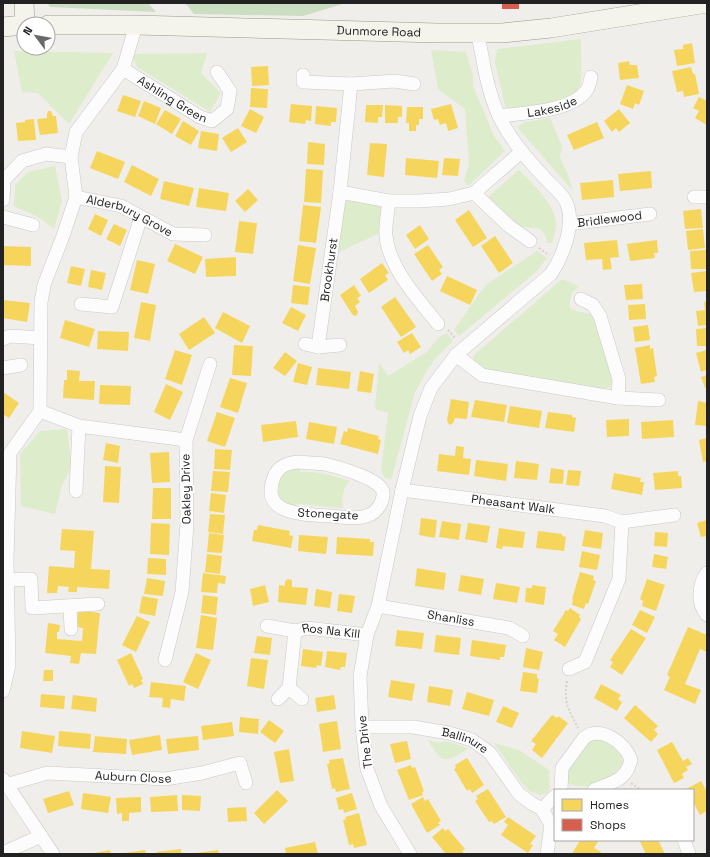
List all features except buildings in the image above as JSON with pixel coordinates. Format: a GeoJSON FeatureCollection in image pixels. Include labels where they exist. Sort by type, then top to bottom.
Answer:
{"type":"FeatureCollection","features":[{"type":"Feature","properties":{"kind":"main road"},"geometry":{"type":"LineString","coordinates":[[24,3],[24,16]]}},
{"type":"Feature","properties":{"kind":"main road","name":"Dunmore Road"},"geometry":{"type":"LineString","coordinates":[[56,25],[478,34],[551,28],[707,3]]}},
{"type":"Feature","properties":{"kind":"main road"},"geometry":{"type":"LineString","coordinates":[[3,27],[16,26]]}},
{"type":"Feature","properties":{"kind":"street"},"geometry":{"type":"LineString","coordinates":[[3,692],[9,665],[6,619],[6,496],[10,453],[40,411],[41,302],[44,285],[76,198],[71,157],[76,132],[123,69],[136,26]]}},
{"type":"Feature","properties":{"kind":"street","name":"The Drive"},"geometry":{"type":"LineString","coordinates":[[405,852],[381,806],[367,770],[362,727],[360,676],[367,635],[378,606],[420,416],[431,388],[456,355],[551,274],[559,262],[566,243],[569,224],[570,212],[566,201],[521,152],[499,116],[486,78],[478,34]]}},
{"type":"Feature","properties":{"kind":"street","name":"Ashling Green"},"geometry":{"type":"LineString","coordinates":[[123,69],[200,117],[212,121],[227,109],[230,91],[217,72]]}},
{"type":"Feature","properties":{"kind":"street"},"geometry":{"type":"LineString","coordinates":[[303,76],[304,82],[351,84],[395,82],[414,84]]}},
{"type":"Feature","properties":{"kind":"street","name":"Lakeside"},"geometry":{"type":"LineString","coordinates":[[499,116],[560,108],[578,99],[587,90],[591,77]]}},
{"type":"Feature","properties":{"kind":"street","name":"Brookhurst"},"geometry":{"type":"LineString","coordinates":[[318,347],[340,192],[351,84]]}},
{"type":"Feature","properties":{"kind":"street"},"geometry":{"type":"LineString","coordinates":[[340,192],[389,201],[449,199],[474,193],[521,152]]}},
{"type":"Feature","properties":{"kind":"street"},"geometry":{"type":"LineString","coordinates":[[3,200],[4,180],[22,161],[46,154],[71,157]]}},
{"type":"Feature","properties":{"kind":"street"},"geometry":{"type":"LineString","coordinates":[[474,193],[509,226],[530,242]]}},
{"type":"Feature","properties":{"kind":"street","name":"Alderbury Grove"},"geometry":{"type":"LineString","coordinates":[[76,198],[121,206],[173,234],[206,235]]}},
{"type":"Feature","properties":{"kind":"street"},"geometry":{"type":"LineString","coordinates":[[389,201],[386,235],[391,256],[404,279],[438,324]]}},
{"type":"Feature","properties":{"kind":"street","name":"Bridlewood"},"geometry":{"type":"LineString","coordinates":[[569,224],[650,214]]}},
{"type":"Feature","properties":{"kind":"street"},"geometry":{"type":"LineString","coordinates":[[3,217],[33,225]]}},
{"type":"Feature","properties":{"kind":"street"},"geometry":{"type":"LineString","coordinates":[[81,304],[112,307],[142,217]]}},
{"type":"Feature","properties":{"kind":"street"},"geometry":{"type":"LineString","coordinates":[[581,299],[594,304],[600,316],[619,379],[618,398]]}},
{"type":"Feature","properties":{"kind":"street"},"geometry":{"type":"LineString","coordinates":[[3,339],[10,336],[41,338]]}},
{"type":"Feature","properties":{"kind":"street"},"geometry":{"type":"LineString","coordinates":[[305,344],[318,347],[340,345]]}},
{"type":"Feature","properties":{"kind":"street"},"geometry":{"type":"LineString","coordinates":[[456,355],[482,375],[618,398],[659,400]]}},
{"type":"Feature","properties":{"kind":"street"},"geometry":{"type":"LineString","coordinates":[[186,440],[210,364]]}},
{"type":"Feature","properties":{"kind":"street"},"geometry":{"type":"LineString","coordinates":[[3,368],[21,366]]}},
{"type":"Feature","properties":{"kind":"street","name":"Oakley Drive"},"geometry":{"type":"LineString","coordinates":[[40,411],[79,426],[186,440],[187,524],[182,592],[165,660]]}},
{"type":"Feature","properties":{"kind":"street"},"geometry":{"type":"LineString","coordinates":[[76,491],[79,426]]}},
{"type":"Feature","properties":{"kind":"street","name":"Stonegate"},"geometry":{"type":"LineString","coordinates":[[298,462],[326,464],[360,475],[375,483],[381,488],[384,496],[380,506],[371,515],[358,518],[296,514],[284,509],[274,502],[271,493],[271,484],[277,470],[288,463],[298,462]]}},
{"type":"Feature","properties":{"kind":"street"},"geometry":{"type":"LineString","coordinates":[[384,496],[402,494]]}},
{"type":"Feature","properties":{"kind":"street","name":"Pheasant Walk"},"geometry":{"type":"LineString","coordinates":[[402,494],[605,516],[622,522],[674,515]]}},
{"type":"Feature","properties":{"kind":"street"},"geometry":{"type":"LineString","coordinates":[[569,669],[585,662],[619,578],[622,522]]}},
{"type":"Feature","properties":{"kind":"street"},"geometry":{"type":"LineString","coordinates":[[706,575],[700,592],[702,610],[707,614]]}},
{"type":"Feature","properties":{"kind":"street"},"geometry":{"type":"LineString","coordinates":[[7,580],[31,579],[32,608],[98,604]]}},
{"type":"Feature","properties":{"kind":"street"},"geometry":{"type":"LineString","coordinates":[[70,606],[71,629]]}},
{"type":"Feature","properties":{"kind":"street","name":"Shanliss"},"geometry":{"type":"LineString","coordinates":[[378,606],[509,628],[523,636]]}},
{"type":"Feature","properties":{"kind":"street","name":"Ros Na Kill"},"geometry":{"type":"LineString","coordinates":[[267,626],[295,631],[307,628],[367,635]]}},
{"type":"Feature","properties":{"kind":"street","name":"Ros Na Kill"},"geometry":{"type":"LineString","coordinates":[[289,688],[295,631]]}},
{"type":"Feature","properties":{"kind":"street"},"geometry":{"type":"LineString","coordinates":[[278,699],[289,688],[302,699]]}},
{"type":"Feature","properties":{"kind":"street","name":"Ballinure"},"geometry":{"type":"LineString","coordinates":[[362,727],[413,727],[449,733],[472,740],[490,753],[519,794],[542,809]]}},
{"type":"Feature","properties":{"kind":"street"},"geometry":{"type":"LineString","coordinates":[[561,789],[562,768],[584,738],[588,734],[597,732],[604,734],[625,748],[631,760],[628,770],[622,777],[596,789]]}},
{"type":"Feature","properties":{"kind":"street","name":"Auburn Close"},"geometry":{"type":"LineString","coordinates":[[5,782],[47,773],[165,779],[202,773],[240,763],[246,783]]}},
{"type":"Feature","properties":{"kind":"street"},"geometry":{"type":"LineString","coordinates":[[5,782],[52,854]]}},
{"type":"Feature","properties":{"kind":"street"},"geometry":{"type":"LineString","coordinates":[[547,854],[551,825],[542,809],[554,797]]}},
{"type":"Feature","properties":{"kind":"street"},"geometry":{"type":"LineString","coordinates":[[3,853],[41,836]]}},
{"type":"Feature","properties":{"kind":"street"},"geometry":{"type":"LineString","coordinates":[[684,841],[689,854]]}},
{"type":"Feature","properties":{"kind":"path"},"geometry":{"type":"LineString","coordinates":[[530,242],[559,262]]}},
{"type":"Feature","properties":{"kind":"path"},"geometry":{"type":"LineString","coordinates":[[438,324],[449,330],[457,341],[456,355]]}},
{"type":"Feature","properties":{"kind":"path"},"geometry":{"type":"LineString","coordinates":[[569,669],[565,694],[567,705],[584,738]]}},
{"type":"Feature","properties":{"kind":"green space"},"geometry":{"type":"Polygon","coordinates":[[[47,3],[148,3],[156,12],[50,7],[47,3]]]}},
{"type":"Feature","properties":{"kind":"green space"},"geometry":{"type":"Polygon","coordinates":[[[185,3],[346,3],[303,16],[194,14],[185,3]]]}},
{"type":"Feature","properties":{"kind":"green space"},"geometry":{"type":"Polygon","coordinates":[[[581,39],[581,82],[575,94],[558,103],[547,106],[506,110],[495,62],[497,49],[581,39]]]}},
{"type":"Feature","properties":{"kind":"green space"},"geometry":{"type":"Polygon","coordinates":[[[431,50],[466,52],[473,75],[473,86],[494,136],[505,151],[468,186],[464,181],[469,164],[465,109],[438,89],[431,50]]]}},
{"type":"Feature","properties":{"kind":"green space"},"geometry":{"type":"Polygon","coordinates":[[[14,51],[16,51],[16,56],[56,56],[56,52],[113,53],[69,124],[38,93],[22,92],[14,51]]]}},
{"type":"Feature","properties":{"kind":"green space"},"geometry":{"type":"Polygon","coordinates":[[[207,53],[201,73],[221,93],[210,112],[137,67],[132,54],[207,53]]]}},
{"type":"Feature","properties":{"kind":"green space"},"geometry":{"type":"Polygon","coordinates":[[[550,118],[562,146],[560,158],[568,174],[573,191],[517,127],[525,122],[550,118]]]}},
{"type":"Feature","properties":{"kind":"green space"},"geometry":{"type":"Polygon","coordinates":[[[55,166],[62,201],[54,229],[40,218],[14,206],[15,185],[28,172],[55,166]]]}},
{"type":"Feature","properties":{"kind":"green space"},"geometry":{"type":"Polygon","coordinates":[[[519,170],[542,194],[552,209],[556,224],[552,243],[547,243],[546,236],[543,231],[539,229],[514,224],[488,197],[519,170]]]}},
{"type":"Feature","properties":{"kind":"green space"},"geometry":{"type":"Polygon","coordinates":[[[351,200],[377,203],[381,208],[380,233],[337,253],[345,202],[351,200]]]}},
{"type":"Feature","properties":{"kind":"green space"},"geometry":{"type":"Polygon","coordinates":[[[537,251],[547,258],[537,271],[459,336],[454,330],[487,284],[537,251]]]}},
{"type":"Feature","properties":{"kind":"green space"},"geometry":{"type":"Polygon","coordinates":[[[562,279],[579,286],[571,296],[570,308],[578,312],[588,313],[597,321],[613,381],[610,387],[602,390],[483,369],[475,364],[473,356],[562,279]]]}},
{"type":"Feature","properties":{"kind":"green space"},"geometry":{"type":"Polygon","coordinates":[[[447,333],[453,341],[435,359],[415,392],[391,480],[384,477],[381,469],[388,413],[375,409],[379,363],[388,376],[427,352],[438,338],[447,333]]]}},
{"type":"Feature","properties":{"kind":"green space"},"geometry":{"type":"Polygon","coordinates":[[[67,429],[72,467],[62,485],[55,514],[21,506],[20,454],[40,431],[67,429]]]}},
{"type":"Feature","properties":{"kind":"green space"},"geometry":{"type":"Polygon","coordinates":[[[300,467],[300,472],[319,473],[350,481],[345,487],[343,493],[343,508],[297,504],[294,507],[285,505],[278,497],[277,479],[283,472],[300,467]]]}},
{"type":"Feature","properties":{"kind":"green space"},"geometry":{"type":"Polygon","coordinates":[[[602,738],[618,752],[625,764],[608,777],[593,785],[576,786],[569,784],[566,778],[568,769],[589,739],[602,738]]]}},
{"type":"Feature","properties":{"kind":"green space"},"geometry":{"type":"Polygon","coordinates":[[[428,740],[439,743],[446,741],[468,749],[454,757],[445,759],[441,758],[437,754],[428,740]]]}},
{"type":"Feature","properties":{"kind":"green space"},"geometry":{"type":"Polygon","coordinates":[[[494,743],[519,750],[549,770],[550,787],[547,793],[541,795],[529,791],[494,743]]]}}]}
